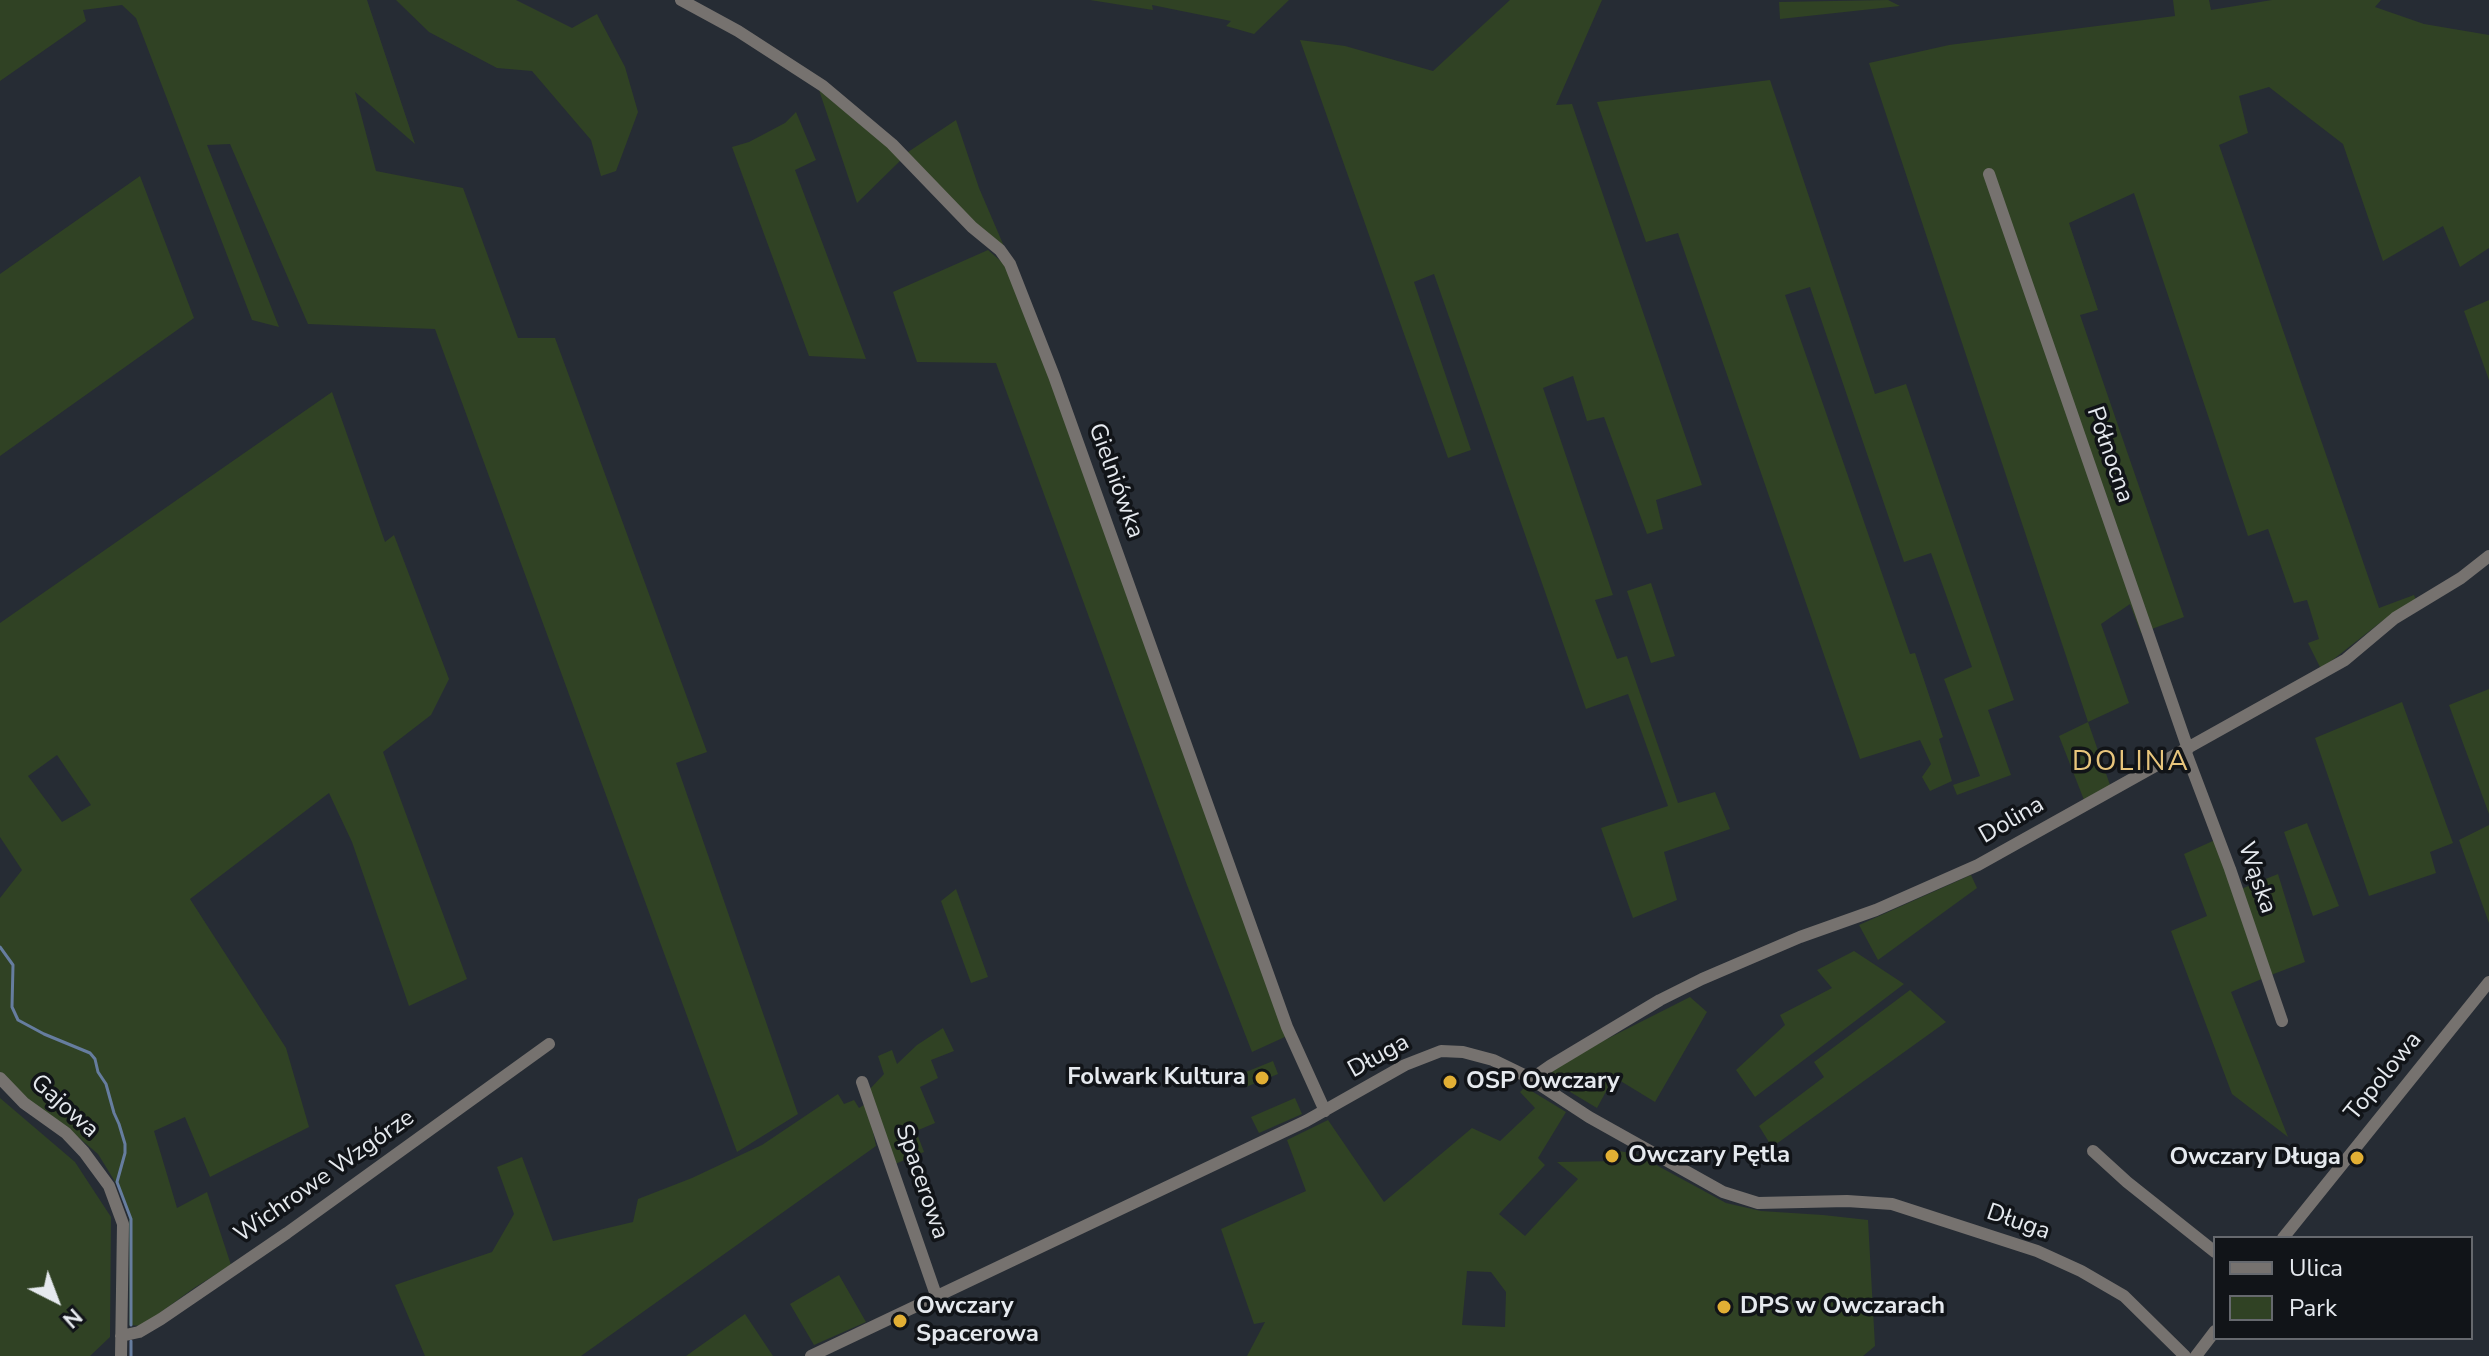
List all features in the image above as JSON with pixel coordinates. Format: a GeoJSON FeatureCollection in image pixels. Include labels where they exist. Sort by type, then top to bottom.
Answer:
{"type":"FeatureCollection","features":[{"type":"Feature","properties":{"kind":"street","name":"Gielniówka"},"geometry":{"type":"LineString","coordinates":[[681,0],[738,31],[823,86],[892,144],[962,218],[1000,250],[1010,264],[1059,390],[1287,1027],[1325,1111]]}},
{"type":"Feature","properties":{"kind":"street","name":"Północna"},"geometry":{"type":"LineString","coordinates":[[1989,174],[2187,750]]}},
{"type":"Feature","properties":{"kind":"street","name":"Dolina"},"geometry":{"type":"LineString","coordinates":[[1534,1081],[1550,1066],[1660,1000],[1800,937],[1876,910],[1960,874],[2187,750],[2345,660],[2395,618],[2461,578],[2489,556]]}},
{"type":"Feature","properties":{"kind":"street","name":"Wąska"},"geometry":{"type":"LineString","coordinates":[[2187,750],[2282,1021]]}},
{"type":"Feature","properties":{"kind":"street","name":"Topolowa"},"geometry":{"type":"LineString","coordinates":[[2285,1236],[2489,982]]}},
{"type":"Feature","properties":{"kind":"street","name":"Wichrowe Wzgórze"},"geometry":{"type":"LineString","coordinates":[[121,1336],[139,1332],[161,1319],[287,1233],[549,1044]]}},
{"type":"Feature","properties":{"kind":"street","name":"Długa"},"geometry":{"type":"LineString","coordinates":[[811,1356],[1325,1111],[1405,1065],[1441,1051],[1463,1052],[1493,1060],[1723,1192],[1758,1203],[1847,1201],[1892,1204],[2037,1251],[2081,1271],[2124,1296],[2185,1356]]}},
{"type":"Feature","properties":{"kind":"street","name":"Gajowa"},"geometry":{"type":"LineString","coordinates":[[0,1078],[24,1103],[66,1133],[109,1186],[123,1224],[121,1356]]}},
{"type":"Feature","properties":{"kind":"street","name":"Spacerowa"},"geometry":{"type":"LineString","coordinates":[[862,1082],[937,1298]]}},
{"type":"Feature","properties":{"kind":"street"},"geometry":{"type":"LineString","coordinates":[[2093,1151],[2213,1250]]}},
{"type":"Feature","properties":{"kind":"street"},"geometry":{"type":"LineString","coordinates":[[2196,1356],[2213,1334]]}},
{"type":"Feature","properties":{"kind":"green space"},"geometry":{"type":"Polygon","coordinates":[[[0,0],[367,0],[415,144],[355,92],[376,171],[463,188],[518,338],[555,338],[707,752],[676,763],[798,1114],[737,1152],[435,329],[308,324],[230,144],[207,145],[279,327],[252,320],[136,18],[122,5],[83,10],[86,21],[0,81],[0,0]]]}},
{"type":"Feature","properties":{"kind":"green space"},"geometry":{"type":"Polygon","coordinates":[[[396,0],[516,0],[572,28],[597,14],[625,67],[638,112],[616,171],[601,176],[591,140],[532,71],[497,68],[429,32],[396,0]]]}},
{"type":"Feature","properties":{"kind":"green space"},"geometry":{"type":"Polygon","coordinates":[[[1090,0],[1289,0],[1254,34],[1226,26],[1231,21],[1152,5],[1153,10],[1090,0]]]}},
{"type":"Feature","properties":{"kind":"green space"},"geometry":{"type":"Polygon","coordinates":[[[1510,0],[1602,0],[1556,105],[1572,104],[1702,485],[1656,500],[1663,529],[1647,534],[1604,417],[1587,421],[1573,376],[1543,388],[1613,595],[1595,600],[1617,659],[1627,656],[1678,803],[1715,792],[1730,829],[1664,852],[1677,900],[1633,918],[1601,828],[1668,806],[1628,694],[1586,709],[1434,274],[1414,282],[1471,450],[1448,458],[1300,40],[1345,46],[1433,71],[1510,0]]]}},
{"type":"Feature","properties":{"kind":"green space"},"geometry":{"type":"Polygon","coordinates":[[[1888,0],[1900,6],[1780,19],[1779,2],[1888,0]]]}},
{"type":"Feature","properties":{"kind":"green space"},"geometry":{"type":"Polygon","coordinates":[[[2173,0],[2209,0],[2211,10],[2272,0],[2381,0],[2375,7],[2424,24],[2489,35],[2489,248],[2460,267],[2443,226],[2383,261],[2343,144],[2269,87],[2239,96],[2248,133],[2219,145],[2379,608],[2414,595],[2416,600],[2381,622],[2321,669],[2308,643],[2319,639],[2307,600],[2294,603],[2268,529],[2248,536],[2134,193],[2069,223],[2098,310],[2080,315],[2184,617],[2141,633],[2130,604],[2101,624],[2129,703],[2088,722],[1869,63],[1949,45],[2175,16],[2173,0]]]}},
{"type":"Feature","properties":{"kind":"green space"},"geometry":{"type":"Polygon","coordinates":[[[1770,80],[1875,394],[1906,384],[2014,700],[1988,710],[2011,775],[1957,795],[1953,785],[1980,776],[1944,679],[1972,667],[1931,553],[1904,562],[1810,287],[1785,295],[1910,654],[1915,653],[1943,737],[1939,739],[1952,781],[1930,791],[1922,777],[1931,764],[1920,740],[1860,759],[1678,233],[1646,242],[1597,102],[1770,80]]]}},
{"type":"Feature","properties":{"kind":"green space"},"geometry":{"type":"Polygon","coordinates":[[[819,90],[902,159],[857,203],[819,90]]]}},
{"type":"Feature","properties":{"kind":"green space"},"geometry":{"type":"Polygon","coordinates":[[[796,112],[816,160],[795,170],[866,359],[809,356],[732,147],[749,142],[785,123],[796,112]]]}},
{"type":"Feature","properties":{"kind":"green space"},"geometry":{"type":"Polygon","coordinates":[[[956,120],[979,188],[1006,251],[905,154],[956,120]]]}},
{"type":"Feature","properties":{"kind":"green space"},"geometry":{"type":"Polygon","coordinates":[[[140,176],[194,318],[0,456],[0,274],[140,176]]]}},
{"type":"Feature","properties":{"kind":"green space"},"geometry":{"type":"Polygon","coordinates":[[[988,250],[1004,264],[1047,365],[1287,1036],[1252,1052],[1187,885],[996,363],[917,362],[893,292],[988,250]]]}},
{"type":"Feature","properties":{"kind":"green space"},"geometry":{"type":"Polygon","coordinates":[[[2489,300],[2489,380],[2464,311],[2489,300]]]}},
{"type":"Feature","properties":{"kind":"green space"},"geometry":{"type":"Polygon","coordinates":[[[332,392],[385,542],[394,535],[449,679],[431,715],[383,752],[467,979],[409,1006],[352,842],[329,793],[190,899],[286,1048],[309,1127],[210,1177],[185,1117],[154,1131],[177,1208],[207,1192],[231,1265],[142,1326],[129,1325],[129,1218],[122,1193],[98,1154],[26,1099],[0,1072],[0,898],[22,870],[0,837],[0,623],[332,392]],[[57,755],[28,776],[62,822],[91,805],[57,755]]]}},
{"type":"Feature","properties":{"kind":"green space"},"geometry":{"type":"Polygon","coordinates":[[[1651,583],[1675,656],[1651,663],[1627,591],[1651,583]]]}},
{"type":"Feature","properties":{"kind":"green space"},"geometry":{"type":"Polygon","coordinates":[[[2489,689],[2489,814],[2449,705],[2489,689]]]}},
{"type":"Feature","properties":{"kind":"green space"},"geometry":{"type":"Polygon","coordinates":[[[2402,702],[2453,843],[2430,852],[2436,873],[2369,896],[2315,738],[2402,702]]]}},
{"type":"Feature","properties":{"kind":"green space"},"geometry":{"type":"Polygon","coordinates":[[[2088,722],[2110,785],[2084,800],[2059,736],[2088,722]]]}},
{"type":"Feature","properties":{"kind":"green space"},"geometry":{"type":"Polygon","coordinates":[[[2307,823],[2339,906],[2313,916],[2284,832],[2307,823]]]}},
{"type":"Feature","properties":{"kind":"green space"},"geometry":{"type":"Polygon","coordinates":[[[2489,825],[2489,923],[2459,840],[2489,825]]]}},
{"type":"Feature","properties":{"kind":"green space"},"geometry":{"type":"Polygon","coordinates":[[[2215,840],[2264,978],[2231,992],[2288,1137],[2232,1094],[2171,931],[2207,916],[2184,854],[2215,840]]]}},
{"type":"Feature","properties":{"kind":"green space"},"geometry":{"type":"Polygon","coordinates":[[[2278,874],[2305,962],[2271,975],[2241,889],[2278,874]]]}},
{"type":"Feature","properties":{"kind":"green space"},"geometry":{"type":"Polygon","coordinates":[[[1971,875],[1977,888],[1878,960],[1859,925],[1971,875]]]}},
{"type":"Feature","properties":{"kind":"green space"},"geometry":{"type":"Polygon","coordinates":[[[956,889],[988,977],[971,983],[941,901],[956,889]]]}},
{"type":"Feature","properties":{"kind":"green space"},"geometry":{"type":"Polygon","coordinates":[[[1854,951],[1904,984],[1755,1097],[1736,1070],[1785,1025],[1780,1015],[1832,988],[1817,970],[1854,951]]]}},
{"type":"Feature","properties":{"kind":"green space"},"geometry":{"type":"Polygon","coordinates":[[[1910,990],[1946,1022],[1772,1147],[1759,1126],[1824,1077],[1814,1062],[1910,990]]]}},
{"type":"Feature","properties":{"kind":"green space"},"geometry":{"type":"Polygon","coordinates":[[[1690,997],[1707,1012],[1655,1102],[1614,1077],[1597,1108],[1552,1081],[1550,1072],[1597,1044],[1690,997]]]}},
{"type":"Feature","properties":{"kind":"green space"},"geometry":{"type":"Polygon","coordinates":[[[943,1028],[954,1051],[931,1060],[938,1078],[920,1087],[935,1123],[916,1131],[924,1152],[895,1164],[869,1090],[884,1074],[878,1056],[892,1050],[897,1064],[917,1045],[943,1028]]]}},
{"type":"Feature","properties":{"kind":"green space"},"geometry":{"type":"Polygon","coordinates":[[[1273,1061],[1278,1074],[1246,1087],[1241,1074],[1273,1061]]]}},
{"type":"Feature","properties":{"kind":"green space"},"geometry":{"type":"Polygon","coordinates":[[[1525,1087],[1566,1112],[1538,1158],[1545,1165],[1499,1214],[1525,1236],[1578,1179],[1557,1162],[1617,1161],[1619,1151],[1636,1154],[1726,1203],[1761,1211],[1868,1220],[1875,1346],[1863,1356],[1247,1356],[1265,1322],[1254,1324],[1221,1229],[1306,1191],[1287,1140],[1328,1120],[1384,1202],[1472,1128],[1500,1141],[1535,1108],[1520,1092],[1525,1087]],[[1467,1271],[1462,1325],[1505,1327],[1506,1292],[1491,1272],[1467,1271]]]}},
{"type":"Feature","properties":{"kind":"green space"},"geometry":{"type":"Polygon","coordinates":[[[838,1094],[844,1104],[854,1100],[859,1108],[867,1103],[876,1146],[581,1356],[425,1356],[395,1285],[492,1252],[514,1214],[497,1167],[522,1157],[553,1241],[633,1222],[638,1199],[762,1145],[838,1094]]]}},
{"type":"Feature","properties":{"kind":"green space"},"geometry":{"type":"Polygon","coordinates":[[[0,1098],[75,1162],[111,1217],[110,1337],[90,1356],[0,1356],[0,1098]]]}},
{"type":"Feature","properties":{"kind":"green space"},"geometry":{"type":"Polygon","coordinates":[[[1295,1098],[1302,1114],[1259,1133],[1251,1117],[1295,1098]]]}},
{"type":"Feature","properties":{"kind":"green space"},"geometry":{"type":"Polygon","coordinates":[[[839,1275],[866,1322],[814,1345],[790,1304],[839,1275]]]}},
{"type":"Feature","properties":{"kind":"green space"},"geometry":{"type":"Polygon","coordinates":[[[745,1314],[773,1356],[686,1356],[745,1314]]]}},
{"type":"Feature","properties":{"kind":"waterway"},"geometry":{"type":"LineString","coordinates":[[0,947],[13,965],[12,1007],[18,1020],[90,1053],[106,1084],[125,1144],[117,1182],[131,1219],[131,1325]]}},
{"type":"Feature","properties":{"kind":"waterway"},"geometry":{"type":"LineString","coordinates":[[131,1341],[131,1356]]}},
{"type":"Feature","properties":{"kind":"place","name":"Folwark Kultura"},"geometry":{"type":"Point","coordinates":[1262,1078]}},
{"type":"Feature","properties":{"kind":"place","name":"OSP Owczary"},"geometry":{"type":"Point","coordinates":[1450,1082]}},
{"type":"Feature","properties":{"kind":"place","name":"Owczary Pętla"},"geometry":{"type":"Point","coordinates":[1612,1156]}},
{"type":"Feature","properties":{"kind":"place","name":"Owczary Długa"},"geometry":{"type":"Point","coordinates":[2357,1158]}},
{"type":"Feature","properties":{"kind":"place","name":"DPS w Owczarach"},"geometry":{"type":"Point","coordinates":[1724,1307]}},
{"type":"Feature","properties":{"kind":"place","name":"Owczary Spacerowa"},"geometry":{"type":"Point","coordinates":[900,1321]}},
{"type":"Feature","properties":{"kind":"district","name":"DOLINA"},"geometry":{"type":"Point","coordinates":[2131,763]}}]}
